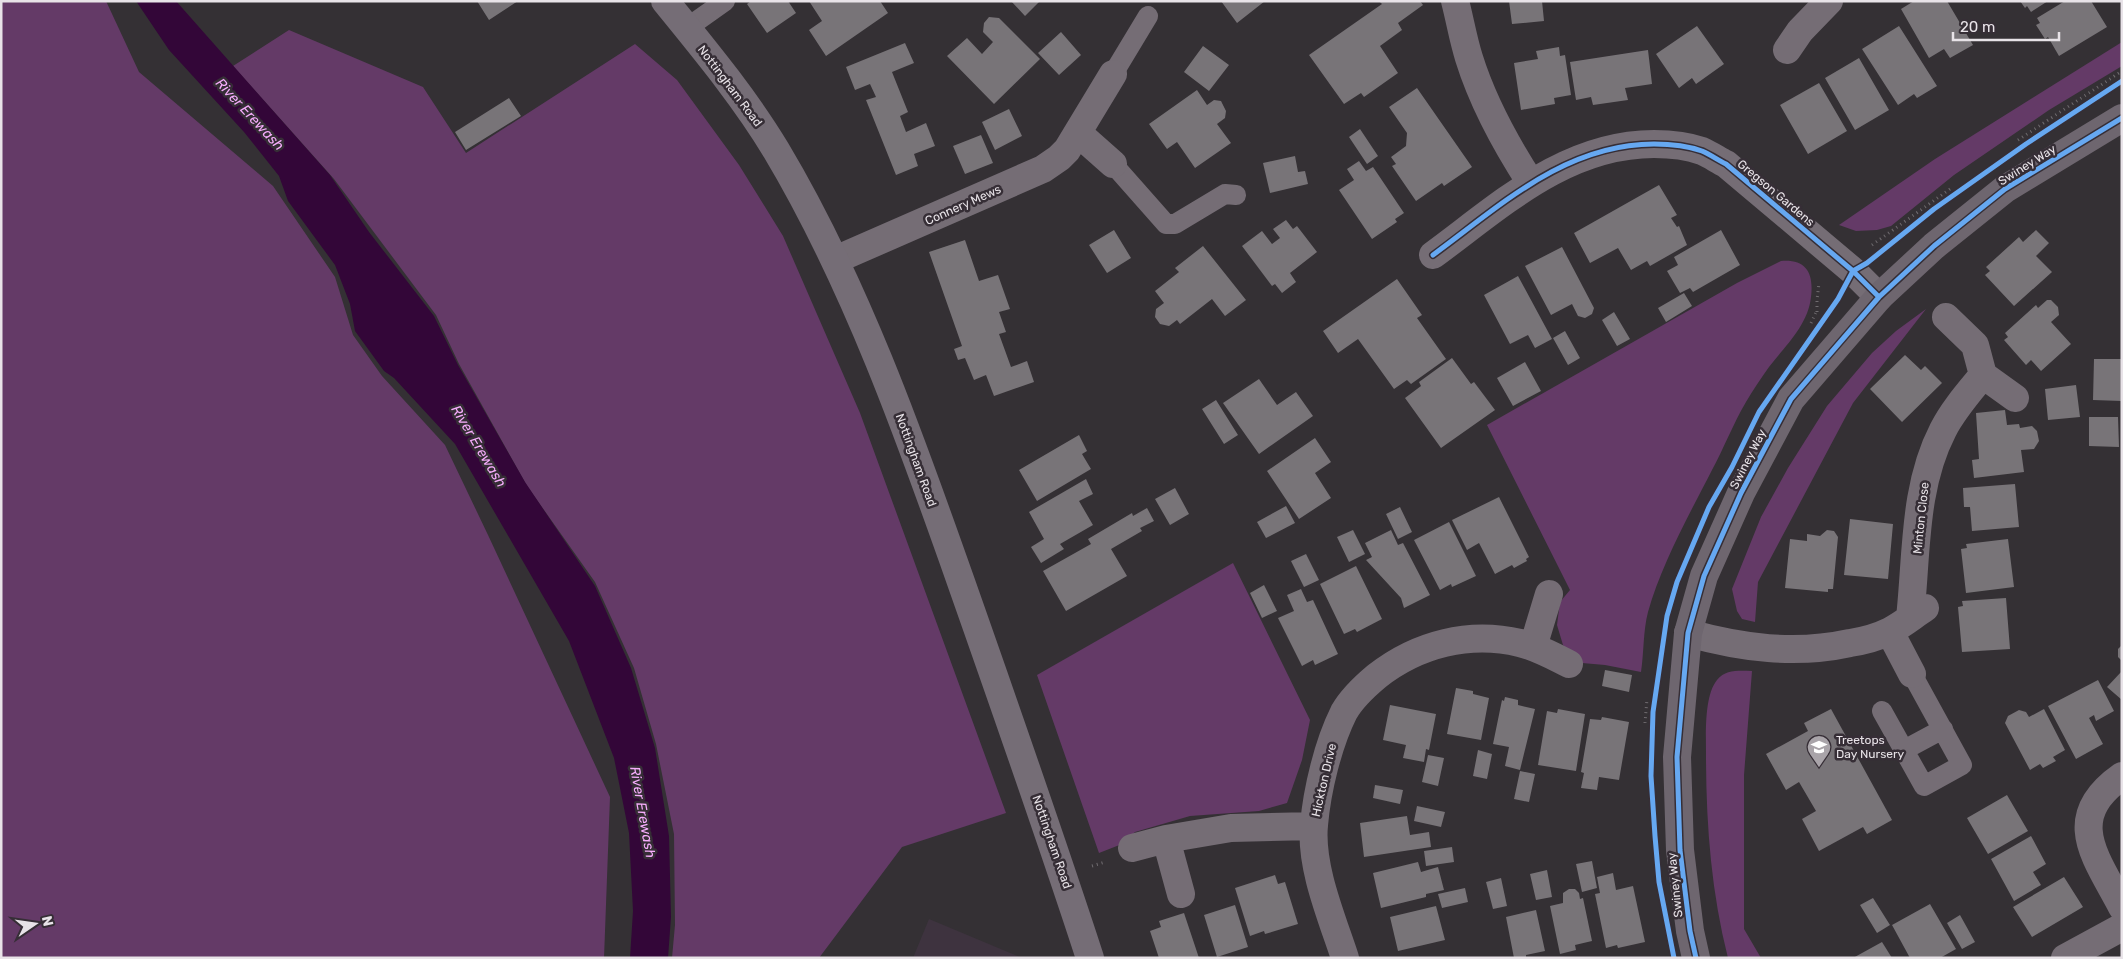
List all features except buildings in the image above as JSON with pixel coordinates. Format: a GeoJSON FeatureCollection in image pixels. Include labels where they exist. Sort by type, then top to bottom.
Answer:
{"type":"FeatureCollection","features":[{"type":"Feature","properties":{"kind":"main road","name":"Nottingham Road"},"geometry":{"type":"LineString","coordinates":[[665,1],[748,106],[777,151],[835,260],[900,416],[1011,723],[1090,958]]}},
{"type":"Feature","properties":{"kind":"street"},"geometry":{"type":"LineString","coordinates":[[1455,1],[1468,57],[1482,94],[1503,138],[1531,183]]}},
{"type":"Feature","properties":{"kind":"street"},"geometry":{"type":"LineString","coordinates":[[1787,50],[1817,5]]}},
{"type":"Feature","properties":{"kind":"street","name":"Connery Mews"},"geometry":{"type":"LineString","coordinates":[[835,260],[1043,169],[1059,158],[1078,133],[1113,74]]}},
{"type":"Feature","properties":{"kind":"street","name":"Swiney Way"},"geometry":{"type":"LineString","coordinates":[[1696,958],[1690,931],[1680,850],[1677,758],[1688,633],[1704,576],[1741,493],[1790,399],[1879,297],[1934,246],[2005,189],[2122,118]]}},
{"type":"Feature","properties":{"kind":"street"},"geometry":{"type":"LineString","coordinates":[[1078,133],[1112,164]]}},
{"type":"Feature","properties":{"kind":"street","name":"Gregson Gardens"},"geometry":{"type":"LineString","coordinates":[[1433,256],[1531,183],[1568,163],[1599,150],[1639,144],[1658,144],[1702,151],[1726,164],[1756,187],[1853,271],[1879,297]]}},
{"type":"Feature","properties":{"kind":"street"},"geometry":{"type":"LineString","coordinates":[[1946,317],[1975,345],[1983,375],[2015,398]]}},
{"type":"Feature","properties":{"kind":"street","name":"Minton Close"},"geometry":{"type":"LineString","coordinates":[[1909,619],[1918,525],[1927,469],[1948,423],[1983,375]]}},
{"type":"Feature","properties":{"kind":"street"},"geometry":{"type":"LineString","coordinates":[[1533,646],[1549,594]]}},
{"type":"Feature","properties":{"kind":"street"},"geometry":{"type":"LineString","coordinates":[[1688,633],[1739,645],[1798,650],[1826,648],[1860,641],[1909,619],[1912,674]]}},
{"type":"Feature","properties":{"kind":"street","name":"Hickton Drive"},"geometry":{"type":"LineString","coordinates":[[1345,958],[1315,859],[1314,826],[1331,743],[1345,711],[1364,686],[1386,669],[1416,651],[1444,642],[1475,638],[1533,646],[1568,664]]}},
{"type":"Feature","properties":{"kind":"street"},"geometry":{"type":"LineString","coordinates":[[2122,776],[2108,787],[2092,805],[2088,820],[2088,836],[2092,848],[2122,907]]}},
{"type":"Feature","properties":{"kind":"street","name":"Hickton Drive"},"geometry":{"type":"LineString","coordinates":[[1132,848],[1166,839],[1231,828],[1314,826]]}},
{"type":"Feature","properties":{"kind":"street"},"geometry":{"type":"LineString","coordinates":[[1166,839],[1181,894]]}},
{"type":"Feature","properties":{"kind":"street"},"geometry":{"type":"LineString","coordinates":[[2065,958],[2122,927]]}},
{"type":"Feature","properties":{"kind":"lane"},"geometry":{"type":"LineString","coordinates":[[687,28],[725,1]]}},
{"type":"Feature","properties":{"kind":"lane"},"geometry":{"type":"LineString","coordinates":[[1113,74],[1148,16]]}},
{"type":"Feature","properties":{"kind":"lane"},"geometry":{"type":"LineString","coordinates":[[1112,164],[1166,224],[1175,224],[1225,194],[1236,195]]}},
{"type":"Feature","properties":{"kind":"lane"},"geometry":{"type":"LineString","coordinates":[[1882,711],[1924,786],[1962,765],[1912,674]]}},
{"type":"Feature","properties":{"kind":"lane"},"geometry":{"type":"LineString","coordinates":[[1904,750],[1943,729]]}},
{"type":"Feature","properties":{"kind":"path"},"geometry":{"type":"LineString","coordinates":[[1926,215],[1957,192]]}},
{"type":"Feature","properties":{"kind":"path"},"geometry":{"type":"LineString","coordinates":[[1811,297],[1817,300]]}},
{"type":"Feature","properties":{"kind":"path"},"geometry":{"type":"LineString","coordinates":[[1063,873],[1130,855],[1132,848]]}},
{"type":"Feature","properties":{"kind":"shaded area"},"geometry":{"type":"Polygon","coordinates":[[[1,1],[106,1],[139,72],[273,186],[335,277],[353,335],[382,376],[445,445],[610,797],[604,958],[1,958],[1,1]]]}},
{"type":"Feature","properties":{"kind":"shaded area"},"geometry":{"type":"Polygon","coordinates":[[[289,30],[423,87],[466,153],[635,44],[677,80],[739,165],[783,236],[860,413],[1006,813],[902,847],[819,958],[672,958],[675,925],[674,834],[656,744],[634,668],[595,582],[527,486],[459,364],[436,315],[334,179],[233,66],[289,30]]]}},
{"type":"Feature","properties":{"kind":"shaded area"},"geometry":{"type":"Polygon","coordinates":[[[2122,42],[2122,66],[2049,110],[1954,175],[1891,226],[1877,230],[1856,231],[1839,225],[1935,159],[2122,42]]]}},
{"type":"Feature","properties":{"kind":"shaded area"},"geometry":{"type":"Polygon","coordinates":[[[1781,261],[1797,262],[1806,269],[1809,275],[1812,288],[1806,317],[1766,371],[1741,410],[1668,558],[1648,612],[1641,672],[1582,663],[1573,658],[1563,645],[1557,625],[1560,602],[1570,590],[1487,425],[1737,283],[1781,261]]]}},
{"type":"Feature","properties":{"kind":"shaded area"},"geometry":{"type":"Polygon","coordinates":[[[1926,309],[1853,403],[1758,582],[1755,622],[1742,619],[1737,611],[1732,589],[1761,517],[1788,468],[1827,406],[1872,353],[1896,331],[1926,309]]]}},
{"type":"Feature","properties":{"kind":"shaded area"},"geometry":{"type":"Polygon","coordinates":[[[1233,563],[1310,720],[1302,760],[1287,803],[1259,811],[1190,816],[1135,832],[1122,844],[1099,853],[1037,675],[1233,563]]]}},
{"type":"Feature","properties":{"kind":"shaded area"},"geometry":{"type":"Polygon","coordinates":[[[1733,671],[1752,671],[1744,775],[1744,929],[1761,958],[1728,958],[1717,908],[1708,831],[1706,780],[1707,716],[1713,687],[1721,676],[1733,671]]]}},
{"type":"Feature","properties":{"kind":"shaded area"},"geometry":{"type":"Polygon","coordinates":[[[929,919],[1022,958],[913,958],[929,919]]]}},
{"type":"Feature","properties":{"kind":"water","name":"River Erewash"},"geometry":{"type":"Polygon","coordinates":[[[136,1],[176,1],[330,175],[369,232],[434,316],[458,365],[525,482],[595,586],[631,668],[655,748],[669,836],[671,917],[668,958],[630,958],[633,911],[629,833],[614,758],[569,641],[455,444],[394,378],[384,371],[355,331],[350,304],[335,265],[288,201],[279,176],[244,132],[169,50],[136,1]]]}},
{"type":"Feature","properties":{"kind":"cycle path"},"geometry":{"type":"LineString","coordinates":[[1674,958],[1659,882],[1655,836],[1651,776],[1653,712],[1667,616],[1677,582],[1709,507],[1732,467],[1759,412],[1838,299],[1853,271],[1867,263],[1934,209],[2026,144],[2122,81]]}},
{"type":"Feature","properties":{"kind":"cycle path"},"geometry":{"type":"LineString","coordinates":[[1696,958],[1690,931],[1680,850],[1677,757],[1688,633],[1704,576],[1741,493],[1791,399],[1879,297],[1934,246],[2005,189],[2122,118]]}},
{"type":"Feature","properties":{"kind":"cycle path"},"geometry":{"type":"LineString","coordinates":[[1433,255],[1509,198],[1563,166],[1591,154],[1622,147],[1654,144],[1672,145],[1702,151],[1726,164],[1853,271],[1879,297]]}},
{"type":"Feature","properties":{"kind":"place","name":"Treetops Day Nursery"},"geometry":{"type":"Point","coordinates":[1819,768]}}]}
